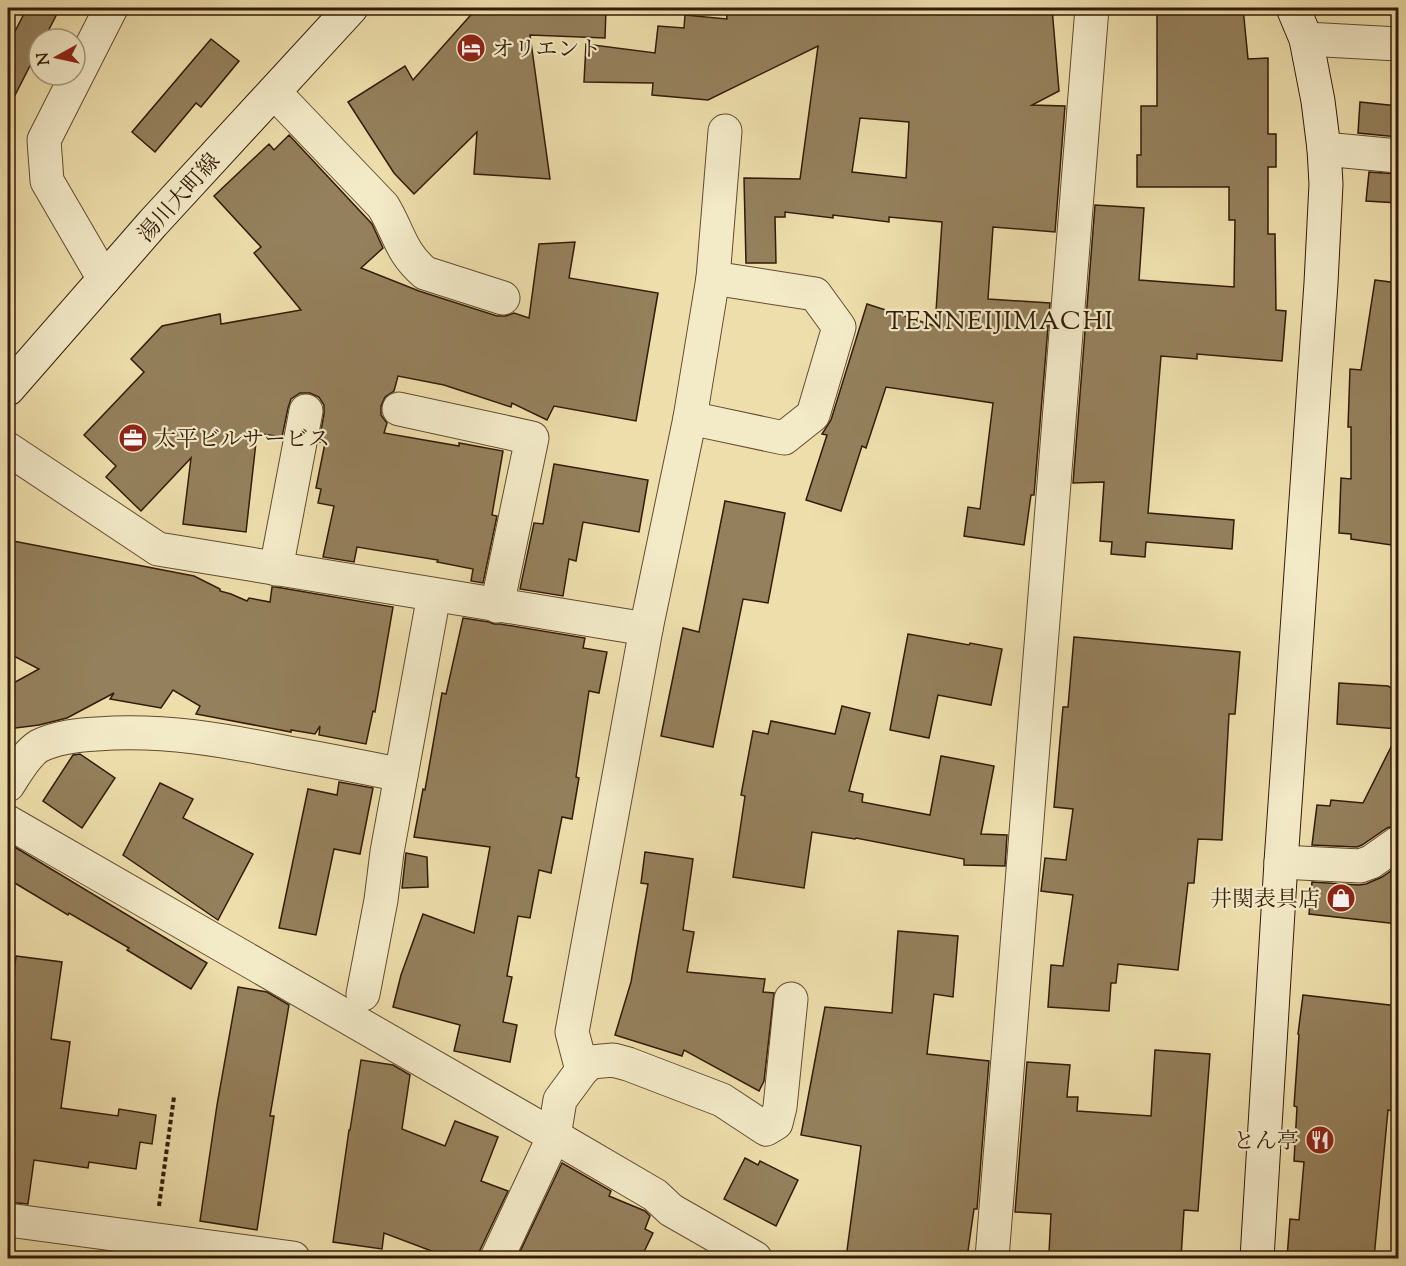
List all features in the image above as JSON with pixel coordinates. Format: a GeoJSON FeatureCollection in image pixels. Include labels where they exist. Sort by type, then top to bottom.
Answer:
{"type":"FeatureCollection","features":[{"type":"Feature","properties":{"kind":"street"},"geometry":{"type":"LineString","coordinates":[[104,279],[47,181],[44,140],[111,8]]}},
{"type":"Feature","properties":{"kind":"street","name":"湯川大町線"},"geometry":{"type":"LineString","coordinates":[[8,389],[104,279],[351,8]]}},
{"type":"Feature","properties":{"kind":"street"},"geometry":{"type":"LineString","coordinates":[[992,1258],[1092,8]]}},
{"type":"Feature","properties":{"kind":"street"},"geometry":{"type":"LineString","coordinates":[[1257,1258],[1326,184],[1318,101],[1306,39],[1293,8]]}},
{"type":"Feature","properties":{"kind":"street"},"geometry":{"type":"LineString","coordinates":[[1306,39],[1398,44]]}},
{"type":"Feature","properties":{"kind":"street"},"geometry":{"type":"LineString","coordinates":[[274,92],[383,206],[404,249],[415,265],[425,273],[503,298]]}},
{"type":"Feature","properties":{"kind":"street"},"geometry":{"type":"LineString","coordinates":[[582,1070],[572,1032],[646,629],[690,418],[713,278],[725,131]]}},
{"type":"Feature","properties":{"kind":"street"},"geometry":{"type":"LineString","coordinates":[[1324,149],[1398,156]]}},
{"type":"Feature","properties":{"kind":"street"},"geometry":{"type":"LineString","coordinates":[[690,418],[784,438],[813,415],[839,327],[815,294],[713,278]]}},
{"type":"Feature","properties":{"kind":"street"},"geometry":{"type":"LineString","coordinates":[[399,409],[532,438],[497,606]]}},
{"type":"Feature","properties":{"kind":"street"},"geometry":{"type":"LineString","coordinates":[[276,569],[306,411]]}},
{"type":"Feature","properties":{"kind":"street"},"geometry":{"type":"LineString","coordinates":[[8,449],[158,549],[646,629]]}},
{"type":"Feature","properties":{"kind":"street"},"geometry":{"type":"LineString","coordinates":[[363,994],[434,595]]}},
{"type":"Feature","properties":{"kind":"street"},"geometry":{"type":"LineString","coordinates":[[8,785],[26,759],[38,747],[76,735],[114,733],[172,733],[223,740],[401,775]]}},
{"type":"Feature","properties":{"kind":"street"},"geometry":{"type":"LineString","coordinates":[[8,822],[554,1136],[655,1195],[671,1210],[755,1258]]}},
{"type":"Feature","properties":{"kind":"street"},"geometry":{"type":"LineString","coordinates":[[1281,862],[1360,866],[1371,862],[1398,843]]}},
{"type":"Feature","properties":{"kind":"street"},"geometry":{"type":"LineString","coordinates":[[497,1258],[554,1136],[560,1100],[582,1070],[591,1062],[613,1060],[722,1100],[766,1129],[776,1123],[780,1107],[791,999]]}},
{"type":"Feature","properties":{"kind":"street"},"geometry":{"type":"LineString","coordinates":[[8,1220],[153,1249],[293,1258]]}},
{"type":"Feature","properties":{"kind":"path"},"geometry":{"type":"LineString","coordinates":[[153,1249],[174,1097]]}},
{"type":"Feature","properties":{"kind":"building"},"geometry":{"type":"Polygon","coordinates":[[[27,8],[60,8],[50,27],[27,27],[27,72],[8,109],[8,45],[27,8]]]}},
{"type":"Feature","properties":{"kind":"building"},"geometry":{"type":"Polygon","coordinates":[[[477,8],[606,8],[605,38],[530,35],[550,179],[474,174],[477,132],[414,194],[394,173],[348,102],[405,66],[413,80],[477,8]]]}},
{"type":"Feature","properties":{"kind":"building"},"geometry":{"type":"Polygon","coordinates":[[[726,8],[1052,8],[1059,91],[1032,105],[1065,106],[1055,232],[993,227],[988,299],[1050,303],[1034,495],[1031,495],[1024,545],[964,536],[968,507],[980,509],[993,403],[886,387],[866,448],[862,446],[841,511],[806,500],[827,435],[822,434],[831,420],[867,304],[935,326],[942,222],[889,217],[889,222],[785,212],[785,217],[775,217],[776,263],[746,263],[744,178],[800,179],[818,46],[708,100],[652,95],[653,83],[584,82],[586,44],[655,53],[658,26],[684,28],[685,15],[727,19],[726,8]],[[860,118],[852,172],[906,178],[909,122],[860,118]]]}},
{"type":"Feature","properties":{"kind":"building"},"geometry":{"type":"Polygon","coordinates":[[[1157,8],[1243,8],[1248,59],[1268,58],[1268,134],[1276,134],[1276,167],[1268,167],[1268,234],[1275,234],[1276,310],[1286,311],[1282,361],[1197,354],[1197,359],[1161,356],[1148,513],[1234,520],[1232,549],[1146,542],[1145,557],[1111,554],[1112,542],[1100,541],[1104,482],[1073,483],[1095,205],[1144,208],[1139,280],[1234,287],[1235,220],[1229,220],[1229,187],[1137,187],[1137,155],[1141,155],[1141,106],[1157,106],[1157,8]]]}},
{"type":"Feature","properties":{"kind":"building"},"geometry":{"type":"Polygon","coordinates":[[[211,39],[239,61],[201,107],[196,103],[155,152],[132,132],[211,39]]]}},
{"type":"Feature","properties":{"kind":"building"},"geometry":{"type":"Polygon","coordinates":[[[1360,102],[1398,106],[1398,137],[1358,133],[1360,102]]]}},
{"type":"Feature","properties":{"kind":"building"},"geometry":{"type":"Polygon","coordinates":[[[289,135],[372,224],[383,248],[361,268],[419,291],[497,316],[514,313],[529,318],[539,244],[575,242],[569,278],[658,293],[636,421],[554,406],[547,420],[512,403],[511,407],[444,385],[398,376],[394,391],[385,397],[381,406],[381,415],[387,423],[384,433],[503,451],[492,515],[497,516],[483,583],[471,581],[473,569],[437,562],[438,560],[357,547],[354,562],[323,557],[334,506],[318,503],[321,489],[316,488],[325,443],[319,442],[324,405],[319,397],[310,393],[300,393],[291,399],[282,437],[257,433],[246,532],[183,524],[191,458],[141,511],[106,477],[116,466],[84,435],[144,372],[131,359],[162,326],[220,314],[221,324],[301,310],[254,253],[261,247],[214,196],[269,144],[274,150],[289,135]]]}},
{"type":"Feature","properties":{"kind":"building"},"geometry":{"type":"Polygon","coordinates":[[[1369,172],[1398,174],[1398,203],[1366,201],[1369,172]]]}},
{"type":"Feature","properties":{"kind":"building"},"geometry":{"type":"Polygon","coordinates":[[[1375,280],[1398,283],[1398,337],[1394,336],[1391,434],[1398,438],[1398,546],[1351,539],[1351,534],[1339,533],[1341,478],[1351,479],[1351,427],[1348,427],[1350,369],[1361,370],[1375,280]]]}},
{"type":"Feature","properties":{"kind":"building"},"geometry":{"type":"Polygon","coordinates":[[[554,464],[648,480],[639,532],[583,522],[576,561],[569,559],[563,596],[520,589],[534,523],[543,524],[554,464]]]}},
{"type":"Feature","properties":{"kind":"building"},"geometry":{"type":"Polygon","coordinates":[[[725,501],[785,513],[768,603],[743,599],[713,747],[661,736],[683,628],[699,632],[725,501]]]}},
{"type":"Feature","properties":{"kind":"building"},"geometry":{"type":"Polygon","coordinates":[[[8,540],[194,576],[220,591],[247,601],[249,598],[270,602],[272,587],[276,587],[393,607],[375,712],[373,711],[366,744],[319,735],[320,726],[315,734],[291,730],[291,732],[196,714],[200,706],[173,690],[161,708],[110,699],[114,693],[67,718],[8,729],[8,686],[39,669],[8,653],[8,540]]]}},
{"type":"Feature","properties":{"kind":"building"},"geometry":{"type":"Polygon","coordinates":[[[463,618],[585,638],[583,648],[607,652],[599,693],[589,691],[572,819],[562,817],[551,873],[539,870],[530,918],[518,916],[507,976],[512,977],[503,1022],[517,1025],[510,1062],[454,1051],[460,1025],[393,1007],[401,975],[423,914],[474,933],[490,847],[414,837],[423,789],[425,790],[442,693],[446,694],[463,618]]]}},
{"type":"Feature","properties":{"kind":"building"},"geometry":{"type":"Polygon","coordinates":[[[908,634],[1002,649],[991,705],[938,695],[929,738],[890,730],[908,634]]]}},
{"type":"Feature","properties":{"kind":"building"},"geometry":{"type":"Polygon","coordinates":[[[1074,637],[1240,652],[1235,714],[1229,714],[1222,840],[1198,839],[1194,883],[1188,883],[1178,970],[1118,964],[1116,983],[1111,983],[1109,1011],[1048,1007],[1051,965],[1063,966],[1073,895],[1041,891],[1045,858],[1066,860],[1073,809],[1054,807],[1063,707],[1068,707],[1074,637]]]}},
{"type":"Feature","properties":{"kind":"building"},"geometry":{"type":"Polygon","coordinates":[[[1339,683],[1388,686],[1398,692],[1398,729],[1337,724],[1339,683]]]}},
{"type":"Feature","properties":{"kind":"building"},"geometry":{"type":"Polygon","coordinates":[[[842,706],[870,713],[849,791],[863,794],[862,802],[930,815],[941,756],[994,766],[981,834],[1007,835],[1005,866],[964,865],[964,859],[812,832],[804,888],[733,877],[745,796],[741,795],[753,731],[768,734],[771,721],[835,734],[842,706]]]}},
{"type":"Feature","properties":{"kind":"building"},"geometry":{"type":"Polygon","coordinates":[[[1398,733],[1398,825],[1387,828],[1357,847],[1312,845],[1317,805],[1330,806],[1331,800],[1363,803],[1398,733]]]}},
{"type":"Feature","properties":{"kind":"building"},"geometry":{"type":"Polygon","coordinates":[[[80,754],[115,778],[82,828],[43,801],[73,755],[80,754]]]}},
{"type":"Feature","properties":{"kind":"building"},"geometry":{"type":"Polygon","coordinates":[[[339,782],[373,788],[360,854],[334,849],[316,935],[279,928],[308,789],[337,795],[339,782]]]}},
{"type":"Feature","properties":{"kind":"building"},"geometry":{"type":"Polygon","coordinates":[[[160,783],[193,799],[183,818],[253,854],[218,920],[123,855],[160,783]]]}},
{"type":"Feature","properties":{"kind":"building"},"geometry":{"type":"Polygon","coordinates":[[[8,843],[207,963],[191,989],[127,950],[129,948],[8,879],[8,843]]]}},
{"type":"Feature","properties":{"kind":"building"},"geometry":{"type":"Polygon","coordinates":[[[645,852],[693,859],[683,930],[694,932],[687,972],[765,979],[763,992],[774,993],[764,1081],[759,1091],[684,1050],[682,1056],[615,1035],[631,982],[648,884],[641,883],[645,852]]]}},
{"type":"Feature","properties":{"kind":"building"},"geometry":{"type":"Polygon","coordinates":[[[406,853],[427,857],[428,887],[402,888],[406,853]]]}},
{"type":"Feature","properties":{"kind":"building"},"geometry":{"type":"Polygon","coordinates":[[[1398,866],[1398,924],[1309,914],[1312,882],[1366,884],[1398,866]]]}},
{"type":"Feature","properties":{"kind":"building"},"geometry":{"type":"Polygon","coordinates":[[[898,931],[958,936],[953,997],[934,994],[927,1054],[989,1061],[977,1209],[974,1209],[967,1258],[846,1258],[861,1146],[801,1135],[825,1007],[892,1013],[898,931]]]}},
{"type":"Feature","properties":{"kind":"building"},"geometry":{"type":"Polygon","coordinates":[[[16,956],[62,962],[51,1039],[70,1042],[61,1108],[118,1116],[119,1109],[156,1115],[152,1144],[140,1142],[136,1169],[89,1162],[88,1168],[34,1160],[28,1204],[8,1202],[8,995],[11,995],[16,956]]]}},
{"type":"Feature","properties":{"kind":"building"},"geometry":{"type":"Polygon","coordinates":[[[238,987],[267,992],[289,1005],[270,1116],[274,1116],[257,1230],[200,1221],[217,1105],[238,987]]]}},
{"type":"Feature","properties":{"kind":"building"},"geometry":{"type":"Polygon","coordinates":[[[1303,995],[1398,1006],[1394,1111],[1388,1110],[1374,1258],[1287,1258],[1290,1219],[1299,1220],[1304,1162],[1294,1161],[1297,1107],[1294,1106],[1298,1034],[1303,995]]]}},
{"type":"Feature","properties":{"kind":"building"},"geometry":{"type":"Polygon","coordinates":[[[1155,1050],[1210,1054],[1198,1211],[1184,1210],[1181,1258],[1049,1253],[1051,1214],[1015,1212],[1027,1062],[1070,1065],[1067,1097],[1078,1097],[1077,1111],[1151,1116],[1155,1050]]]}},
{"type":"Feature","properties":{"kind":"building"},"geometry":{"type":"Polygon","coordinates":[[[361,1060],[393,1065],[410,1075],[402,1129],[445,1146],[455,1121],[498,1137],[481,1181],[508,1191],[478,1258],[450,1258],[384,1233],[382,1249],[333,1242],[361,1060]]]}},
{"type":"Feature","properties":{"kind":"building"},"geometry":{"type":"Polygon","coordinates":[[[745,1158],[758,1165],[760,1161],[798,1180],[776,1226],[724,1199],[745,1158]]]}},
{"type":"Feature","properties":{"kind":"building"},"geometry":{"type":"Polygon","coordinates":[[[562,1163],[611,1191],[609,1196],[645,1211],[650,1216],[645,1229],[653,1233],[641,1258],[517,1258],[562,1163]]]}},
{"type":"Feature","properties":{"kind":"place","name":"オリエント"},"geometry":{"type":"Point","coordinates":[471,48]}},
{"type":"Feature","properties":{"kind":"place","name":"太平ビルサービス"},"geometry":{"type":"Point","coordinates":[133,438]}},
{"type":"Feature","properties":{"kind":"place","name":"井関表具店"},"geometry":{"type":"Point","coordinates":[1341,898]}},
{"type":"Feature","properties":{"kind":"place","name":"とん亭"},"geometry":{"type":"Point","coordinates":[1320,1140]}},
{"type":"Feature","properties":{"kind":"district","name":"TENNEIJIMACHI"},"geometry":{"type":"Point","coordinates":[1000,320]}}]}
